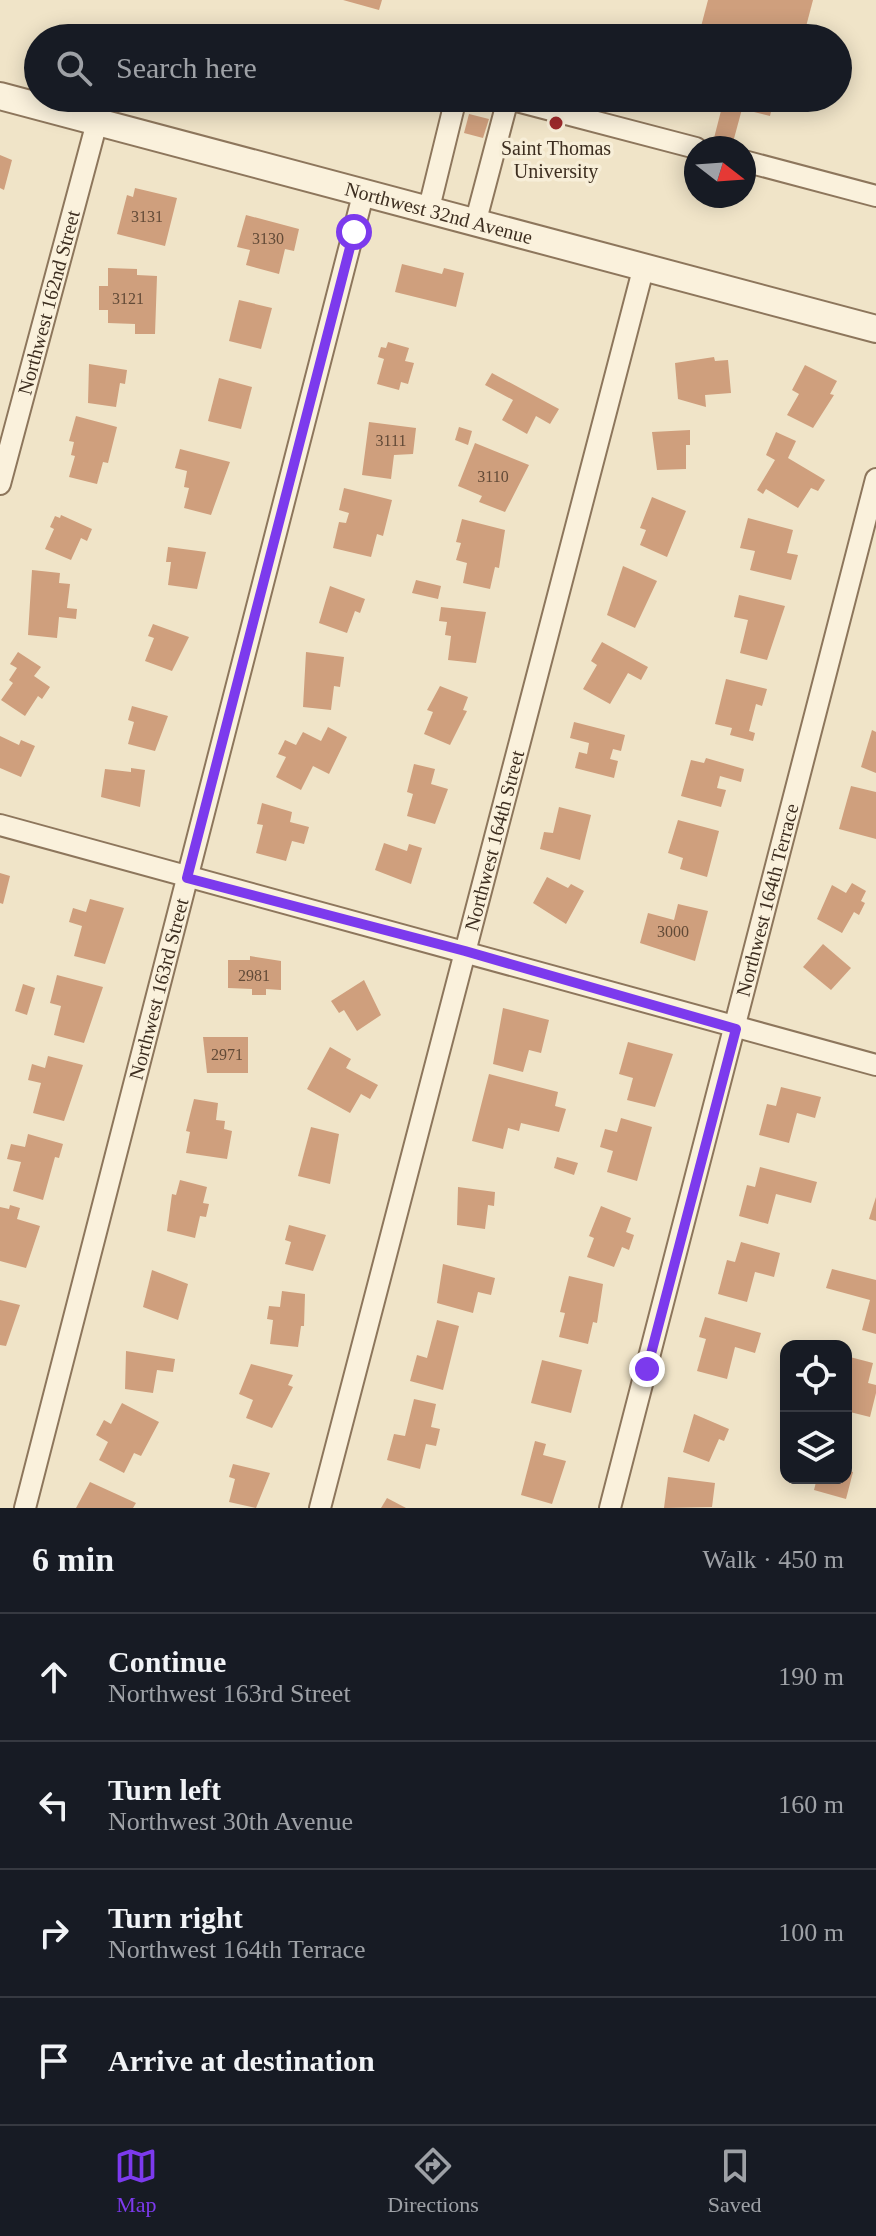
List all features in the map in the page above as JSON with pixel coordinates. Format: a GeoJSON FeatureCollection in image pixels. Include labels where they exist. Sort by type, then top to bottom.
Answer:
{"type":"FeatureCollection","features":[{"type":"Feature","properties":{"kind":"street","name":"Northwest 32nd Avenue"},"geometry":{"type":"LineString","coordinates":[[0,96],[24,102]]}},
{"type":"Feature","properties":{"kind":"street","name":"Northwest 32nd Avenue"},"geometry":{"type":"LineString","coordinates":[[60,112],[476,220],[876,329]]}},
{"type":"Feature","properties":{"kind":"street"},"geometry":{"type":"LineString","coordinates":[[429,208],[453,112]]}},
{"type":"Feature","properties":{"kind":"street"},"geometry":{"type":"LineString","coordinates":[[476,220],[503,112]]}},
{"type":"Feature","properties":{"kind":"street"},"geometry":{"type":"LineString","coordinates":[[559,112],[684,145]]}},
{"type":"Feature","properties":{"kind":"street","name":"Northwest 162nd Street"},"geometry":{"type":"LineString","coordinates":[[0,484],[97,122]]}},
{"type":"Feature","properties":{"kind":"street"},"geometry":{"type":"LineString","coordinates":[[756,164],[876,196]]}},
{"type":"Feature","properties":{"kind":"street","name":"Northwest 163rd Street"},"geometry":{"type":"LineString","coordinates":[[25,1508],[364,191]]}},
{"type":"Feature","properties":{"kind":"street","name":"Northwest 164th Street"},"geometry":{"type":"LineString","coordinates":[[320,1508],[644,266]]}},
{"type":"Feature","properties":{"kind":"street","name":"Northwest 164th Terrace"},"geometry":{"type":"LineString","coordinates":[[610,1508],[876,479]]}},
{"type":"Feature","properties":{"kind":"street"},"geometry":{"type":"LineString","coordinates":[[0,825],[876,1065]]}},
{"type":"Feature","properties":{"kind":"building"},"geometry":{"type":"Polygon","coordinates":[[[343,0],[382,0],[379,10],[343,0]]]}},
{"type":"Feature","properties":{"kind":"building"},"geometry":{"type":"Polygon","coordinates":[[[708,0],[813,0],[807,24],[702,24],[708,0]]]}},
{"type":"Feature","properties":{"kind":"building"},"geometry":{"type":"Polygon","coordinates":[[[721,112],[741,112],[735,136],[715,136],[721,112]]]}},
{"type":"Feature","properties":{"kind":"building"},"geometry":{"type":"Polygon","coordinates":[[[469,114],[489,119],[483,138],[464,133],[469,114]]]}},
{"type":"Feature","properties":{"kind":"building"},"geometry":{"type":"Polygon","coordinates":[[[0,155],[12,160],[4,190],[0,188],[0,155]]]}},
{"type":"Feature","properties":{"kind":"building"},"geometry":{"type":"Polygon","coordinates":[[[135,188],[177,198],[165,246],[117,234],[127,195],[133,197],[135,188]]]}},
{"type":"Feature","properties":{"kind":"building"},"geometry":{"type":"Polygon","coordinates":[[[246,215],[299,229],[294,251],[285,249],[279,274],[246,265],[250,250],[237,247],[246,215]]]}},
{"type":"Feature","properties":{"kind":"building"},"geometry":{"type":"Polygon","coordinates":[[[402,264],[442,274],[444,268],[464,273],[456,307],[395,292],[402,264]]]}},
{"type":"Feature","properties":{"kind":"building"},"geometry":{"type":"Polygon","coordinates":[[[108,268],[137,269],[137,275],[157,276],[155,334],[135,334],[135,324],[108,323],[108,310],[99,310],[99,286],[108,286],[108,268]]]}},
{"type":"Feature","properties":{"kind":"building"},"geometry":{"type":"Polygon","coordinates":[[[239,300],[272,308],[261,349],[229,341],[239,300]]]}},
{"type":"Feature","properties":{"kind":"building"},"geometry":{"type":"Polygon","coordinates":[[[388,342],[409,348],[405,361],[414,363],[408,384],[401,382],[399,390],[377,384],[384,359],[378,357],[381,347],[386,348],[388,342]]]}},
{"type":"Feature","properties":{"kind":"building"},"geometry":{"type":"Polygon","coordinates":[[[714,357],[715,361],[728,360],[731,393],[705,395],[706,407],[678,399],[675,363],[714,357]]]}},
{"type":"Feature","properties":{"kind":"building"},"geometry":{"type":"Polygon","coordinates":[[[89,364],[127,370],[125,384],[120,383],[116,407],[88,403],[89,364]]]}},
{"type":"Feature","properties":{"kind":"building"},"geometry":{"type":"Polygon","coordinates":[[[805,365],[837,381],[830,394],[834,395],[813,428],[787,415],[799,394],[792,390],[805,365]]]}},
{"type":"Feature","properties":{"kind":"building"},"geometry":{"type":"Polygon","coordinates":[[[492,373],[559,409],[550,424],[536,416],[527,434],[502,420],[513,400],[485,385],[492,373]]]}},
{"type":"Feature","properties":{"kind":"building"},"geometry":{"type":"Polygon","coordinates":[[[219,378],[252,387],[241,429],[208,421],[219,378]]]}},
{"type":"Feature","properties":{"kind":"building"},"geometry":{"type":"Polygon","coordinates":[[[76,416],[117,427],[108,463],[103,462],[97,484],[69,477],[75,456],[71,455],[74,442],[69,441],[76,416]]]}},
{"type":"Feature","properties":{"kind":"building"},"geometry":{"type":"Polygon","coordinates":[[[369,422],[416,428],[413,454],[394,455],[391,479],[362,475],[369,422]]]}},
{"type":"Feature","properties":{"kind":"building"},"geometry":{"type":"Polygon","coordinates":[[[459,427],[472,431],[468,445],[455,440],[459,427]]]}},
{"type":"Feature","properties":{"kind":"building"},"geometry":{"type":"Polygon","coordinates":[[[690,430],[690,445],[686,445],[686,469],[657,470],[652,432],[690,430]]]}},
{"type":"Feature","properties":{"kind":"building"},"geometry":{"type":"Polygon","coordinates":[[[776,432],[796,441],[788,458],[825,480],[818,491],[811,488],[798,508],[766,489],[763,494],[757,490],[775,460],[766,455],[776,432]]]}},
{"type":"Feature","properties":{"kind":"building"},"geometry":{"type":"Polygon","coordinates":[[[475,443],[529,465],[505,512],[479,502],[482,496],[458,486],[475,443]]]}},
{"type":"Feature","properties":{"kind":"building"},"geometry":{"type":"Polygon","coordinates":[[[180,449],[230,462],[211,515],[184,508],[189,488],[184,487],[187,471],[175,468],[180,449]]]}},
{"type":"Feature","properties":{"kind":"building"},"geometry":{"type":"Polygon","coordinates":[[[344,488],[392,500],[383,536],[377,534],[371,557],[333,548],[339,522],[346,523],[349,513],[339,510],[344,488]]]}},
{"type":"Feature","properties":{"kind":"building"},"geometry":{"type":"Polygon","coordinates":[[[652,497],[686,511],[667,557],[640,545],[646,530],[640,528],[652,497]]]}},
{"type":"Feature","properties":{"kind":"building"},"geometry":{"type":"Polygon","coordinates":[[[61,515],[92,529],[87,541],[81,538],[71,560],[45,549],[54,529],[50,527],[55,516],[60,518],[61,515]]]}},
{"type":"Feature","properties":{"kind":"building"},"geometry":{"type":"Polygon","coordinates":[[[748,518],[793,530],[787,553],[798,555],[791,580],[750,570],[755,551],[740,548],[748,518]]]}},
{"type":"Feature","properties":{"kind":"building"},"geometry":{"type":"Polygon","coordinates":[[[462,519],[505,530],[499,568],[495,567],[490,589],[463,583],[467,563],[456,560],[461,543],[456,542],[462,519]]]}},
{"type":"Feature","properties":{"kind":"building"},"geometry":{"type":"Polygon","coordinates":[[[168,547],[206,552],[197,589],[168,585],[171,562],[166,562],[168,547]]]}},
{"type":"Feature","properties":{"kind":"building"},"geometry":{"type":"Polygon","coordinates":[[[623,566],[657,581],[635,628],[607,615],[623,566]]]}},
{"type":"Feature","properties":{"kind":"building"},"geometry":{"type":"Polygon","coordinates":[[[32,570],[60,573],[59,583],[70,584],[67,608],[77,609],[76,619],[59,617],[57,638],[28,635],[32,570]]]}},
{"type":"Feature","properties":{"kind":"building"},"geometry":{"type":"Polygon","coordinates":[[[416,580],[441,586],[438,599],[412,593],[416,580]]]}},
{"type":"Feature","properties":{"kind":"building"},"geometry":{"type":"Polygon","coordinates":[[[330,586],[365,599],[360,613],[355,611],[347,633],[319,623],[330,586]]]}},
{"type":"Feature","properties":{"kind":"building"},"geometry":{"type":"Polygon","coordinates":[[[739,595],[785,606],[767,660],[740,653],[748,620],[734,617],[739,595]]]}},
{"type":"Feature","properties":{"kind":"building"},"geometry":{"type":"Polygon","coordinates":[[[441,607],[486,612],[476,663],[448,660],[451,636],[445,635],[447,622],[439,621],[441,607]]]}},
{"type":"Feature","properties":{"kind":"building"},"geometry":{"type":"Polygon","coordinates":[[[153,624],[189,637],[172,671],[145,661],[154,638],[148,636],[153,624]]]}},
{"type":"Feature","properties":{"kind":"building"},"geometry":{"type":"Polygon","coordinates":[[[602,642],[648,667],[641,680],[628,673],[610,704],[583,689],[597,665],[591,661],[602,642]]]}},
{"type":"Feature","properties":{"kind":"building"},"geometry":{"type":"Polygon","coordinates":[[[18,652],[41,667],[34,676],[50,687],[42,699],[38,696],[25,716],[1,700],[13,683],[9,680],[17,668],[10,664],[18,652]]]}},
{"type":"Feature","properties":{"kind":"building"},"geometry":{"type":"Polygon","coordinates":[[[306,652],[344,657],[340,687],[334,686],[331,710],[303,707],[306,652]]]}},
{"type":"Feature","properties":{"kind":"building"},"geometry":{"type":"Polygon","coordinates":[[[726,679],[767,689],[762,706],[756,704],[749,731],[755,733],[753,741],[730,735],[732,728],[715,724],[726,679]]]}},
{"type":"Feature","properties":{"kind":"building"},"geometry":{"type":"Polygon","coordinates":[[[440,686],[468,697],[463,710],[467,711],[450,745],[424,734],[433,712],[427,710],[440,686]]]}},
{"type":"Feature","properties":{"kind":"building"},"geometry":{"type":"Polygon","coordinates":[[[132,706],[168,716],[155,751],[128,744],[134,722],[128,720],[132,706]]]}},
{"type":"Feature","properties":{"kind":"building"},"geometry":{"type":"Polygon","coordinates":[[[574,722],[625,735],[621,751],[613,749],[610,759],[618,761],[614,778],[575,768],[579,752],[587,754],[589,743],[570,738],[574,722]]]}},
{"type":"Feature","properties":{"kind":"building"},"geometry":{"type":"Polygon","coordinates":[[[328,727],[347,737],[329,774],[313,766],[301,790],[276,777],[286,757],[278,754],[285,740],[296,745],[303,732],[321,741],[328,727]]]}},
{"type":"Feature","properties":{"kind":"building"},"geometry":{"type":"Polygon","coordinates":[[[872,730],[876,732],[876,773],[861,767],[872,730]]]}},
{"type":"Feature","properties":{"kind":"building"},"geometry":{"type":"Polygon","coordinates":[[[0,736],[19,745],[21,740],[35,746],[21,777],[0,768],[0,736]]]}},
{"type":"Feature","properties":{"kind":"building"},"geometry":{"type":"Polygon","coordinates":[[[706,758],[744,769],[741,782],[720,776],[717,788],[726,790],[721,807],[681,796],[691,760],[704,763],[706,758]]]}},
{"type":"Feature","properties":{"kind":"building"},"geometry":{"type":"Polygon","coordinates":[[[414,764],[435,769],[431,784],[448,789],[435,824],[407,816],[413,794],[407,792],[414,764]]]}},
{"type":"Feature","properties":{"kind":"building"},"geometry":{"type":"Polygon","coordinates":[[[131,768],[145,770],[140,807],[101,797],[105,769],[131,772],[131,768]]]}},
{"type":"Feature","properties":{"kind":"building"},"geometry":{"type":"Polygon","coordinates":[[[851,786],[876,792],[876,839],[839,829],[851,786]]]}},
{"type":"Feature","properties":{"kind":"building"},"geometry":{"type":"Polygon","coordinates":[[[262,803],[292,812],[290,822],[309,827],[304,844],[292,841],[286,861],[256,853],[263,825],[257,824],[262,803]]]}},
{"type":"Feature","properties":{"kind":"building"},"geometry":{"type":"Polygon","coordinates":[[[559,807],[591,815],[580,860],[540,849],[544,832],[553,833],[559,807]]]}},
{"type":"Feature","properties":{"kind":"building"},"geometry":{"type":"Polygon","coordinates":[[[678,820],[719,831],[707,877],[680,869],[683,858],[668,853],[678,820]]]}},
{"type":"Feature","properties":{"kind":"building"},"geometry":{"type":"Polygon","coordinates":[[[384,843],[407,851],[409,844],[422,848],[411,884],[375,870],[384,843]]]}},
{"type":"Feature","properties":{"kind":"building"},"geometry":{"type":"Polygon","coordinates":[[[0,873],[10,876],[3,904],[0,903],[0,873]]]}},
{"type":"Feature","properties":{"kind":"building"},"geometry":{"type":"Polygon","coordinates":[[[547,877],[568,888],[571,884],[584,891],[566,924],[533,903],[547,877]]]}},
{"type":"Feature","properties":{"kind":"building"},"geometry":{"type":"Polygon","coordinates":[[[852,883],[866,891],[861,901],[865,903],[859,915],[854,912],[842,933],[817,919],[832,885],[846,893],[852,883]]]}},
{"type":"Feature","properties":{"kind":"building"},"geometry":{"type":"Polygon","coordinates":[[[90,899],[124,908],[105,964],[74,956],[82,926],[69,922],[73,908],[86,912],[90,899]]]}},
{"type":"Feature","properties":{"kind":"building"},"geometry":{"type":"Polygon","coordinates":[[[678,904],[708,911],[695,961],[640,943],[648,913],[674,920],[678,904]]]}},
{"type":"Feature","properties":{"kind":"building"},"geometry":{"type":"Polygon","coordinates":[[[823,944],[851,968],[831,990],[803,967],[823,944]]]}},
{"type":"Feature","properties":{"kind":"building"},"geometry":{"type":"Polygon","coordinates":[[[250,956],[281,961],[281,990],[266,989],[266,995],[252,995],[252,989],[228,988],[228,960],[250,960],[250,956]]]}},
{"type":"Feature","properties":{"kind":"building"},"geometry":{"type":"Polygon","coordinates":[[[57,975],[103,987],[84,1043],[54,1035],[61,1006],[50,1003],[57,975]]]}},
{"type":"Feature","properties":{"kind":"building"},"geometry":{"type":"Polygon","coordinates":[[[364,980],[381,1015],[357,1031],[344,1010],[339,1013],[331,1001],[364,980]]]}},
{"type":"Feature","properties":{"kind":"building"},"geometry":{"type":"Polygon","coordinates":[[[23,984],[35,988],[27,1015],[15,1011],[23,984]]]}},
{"type":"Feature","properties":{"kind":"building"},"geometry":{"type":"Polygon","coordinates":[[[503,1008],[549,1020],[541,1053],[529,1050],[523,1072],[493,1064],[503,1008]]]}},
{"type":"Feature","properties":{"kind":"building"},"geometry":{"type":"Polygon","coordinates":[[[203,1037],[248,1037],[248,1073],[207,1073],[203,1037]]]}},
{"type":"Feature","properties":{"kind":"building"},"geometry":{"type":"Polygon","coordinates":[[[628,1042],[673,1054],[655,1107],[627,1100],[633,1078],[619,1074],[628,1042]]]}},
{"type":"Feature","properties":{"kind":"building"},"geometry":{"type":"Polygon","coordinates":[[[330,1047],[351,1059],[346,1068],[378,1085],[370,1099],[361,1094],[350,1113],[307,1089],[330,1047]]]}},
{"type":"Feature","properties":{"kind":"building"},"geometry":{"type":"Polygon","coordinates":[[[48,1056],[83,1065],[64,1121],[33,1113],[41,1083],[28,1080],[32,1064],[45,1068],[48,1056]]]}},
{"type":"Feature","properties":{"kind":"building"},"geometry":{"type":"Polygon","coordinates":[[[489,1074],[558,1092],[555,1106],[566,1109],[559,1132],[521,1123],[519,1131],[508,1128],[503,1149],[472,1141],[489,1074]]]}},
{"type":"Feature","properties":{"kind":"building"},"geometry":{"type":"Polygon","coordinates":[[[781,1087],[821,1097],[815,1118],[797,1113],[789,1143],[759,1135],[767,1104],[776,1106],[781,1087]]]}},
{"type":"Feature","properties":{"kind":"building"},"geometry":{"type":"Polygon","coordinates":[[[194,1099],[218,1103],[216,1120],[225,1121],[224,1129],[232,1131],[227,1159],[186,1153],[190,1132],[186,1131],[194,1099]]]}},
{"type":"Feature","properties":{"kind":"building"},"geometry":{"type":"Polygon","coordinates":[[[621,1118],[652,1127],[637,1181],[607,1172],[613,1151],[600,1147],[605,1129],[617,1132],[621,1118]]]}},
{"type":"Feature","properties":{"kind":"building"},"geometry":{"type":"Polygon","coordinates":[[[311,1127],[339,1134],[330,1184],[298,1176],[311,1127]]]}},
{"type":"Feature","properties":{"kind":"building"},"geometry":{"type":"Polygon","coordinates":[[[28,1134],[63,1144],[59,1158],[55,1157],[43,1200],[13,1191],[21,1162],[7,1159],[11,1144],[25,1147],[28,1134]]]}},
{"type":"Feature","properties":{"kind":"building"},"geometry":{"type":"Polygon","coordinates":[[[557,1157],[578,1163],[574,1175],[554,1168],[557,1157]]]}},
{"type":"Feature","properties":{"kind":"building"},"geometry":{"type":"Polygon","coordinates":[[[760,1167],[817,1182],[811,1203],[776,1194],[768,1224],[739,1216],[747,1185],[755,1187],[760,1167]]]}},
{"type":"Feature","properties":{"kind":"building"},"geometry":{"type":"Polygon","coordinates":[[[180,1180],[207,1187],[203,1203],[209,1204],[206,1217],[200,1216],[195,1238],[167,1231],[172,1194],[176,1195],[180,1180]]]}},
{"type":"Feature","properties":{"kind":"building"},"geometry":{"type":"Polygon","coordinates":[[[458,1187],[495,1192],[494,1206],[488,1205],[485,1229],[457,1225],[458,1187]]]}},
{"type":"Feature","properties":{"kind":"building"},"geometry":{"type":"Polygon","coordinates":[[[876,1197],[876,1221],[869,1219],[876,1197]]]}},
{"type":"Feature","properties":{"kind":"building"},"geometry":{"type":"Polygon","coordinates":[[[10,1205],[20,1208],[17,1219],[40,1226],[26,1268],[0,1261],[0,1207],[9,1209],[10,1205]]]}},
{"type":"Feature","properties":{"kind":"building"},"geometry":{"type":"Polygon","coordinates":[[[601,1206],[631,1218],[626,1232],[634,1235],[629,1250],[622,1247],[614,1267],[587,1257],[594,1238],[589,1236],[601,1206]]]}},
{"type":"Feature","properties":{"kind":"building"},"geometry":{"type":"Polygon","coordinates":[[[289,1225],[326,1235],[313,1271],[285,1264],[291,1242],[285,1240],[289,1225]]]}},
{"type":"Feature","properties":{"kind":"building"},"geometry":{"type":"Polygon","coordinates":[[[741,1242],[780,1253],[774,1277],[755,1272],[747,1302],[718,1294],[727,1260],[735,1262],[741,1242]]]}},
{"type":"Feature","properties":{"kind":"building"},"geometry":{"type":"Polygon","coordinates":[[[443,1264],[495,1278],[491,1295],[478,1292],[473,1313],[437,1303],[443,1264]]]}},
{"type":"Feature","properties":{"kind":"building"},"geometry":{"type":"Polygon","coordinates":[[[832,1269],[876,1280],[876,1334],[862,1330],[870,1300],[826,1288],[832,1269]]]}},
{"type":"Feature","properties":{"kind":"building"},"geometry":{"type":"Polygon","coordinates":[[[152,1270],[188,1284],[178,1320],[143,1307],[152,1270]]]}},
{"type":"Feature","properties":{"kind":"building"},"geometry":{"type":"Polygon","coordinates":[[[569,1276],[603,1284],[597,1323],[593,1322],[588,1344],[559,1337],[565,1313],[560,1312],[569,1276]]]}},
{"type":"Feature","properties":{"kind":"building"},"geometry":{"type":"Polygon","coordinates":[[[282,1291],[305,1294],[304,1326],[301,1326],[298,1347],[270,1344],[273,1320],[267,1319],[269,1306],[280,1307],[282,1291]]]}},
{"type":"Feature","properties":{"kind":"building"},"geometry":{"type":"Polygon","coordinates":[[[0,1300],[20,1305],[6,1346],[0,1345],[0,1300]]]}},
{"type":"Feature","properties":{"kind":"building"},"geometry":{"type":"Polygon","coordinates":[[[705,1317],[761,1333],[755,1353],[735,1347],[727,1379],[697,1371],[706,1339],[699,1337],[705,1317]]]}},
{"type":"Feature","properties":{"kind":"building"},"geometry":{"type":"Polygon","coordinates":[[[437,1320],[459,1326],[443,1390],[410,1381],[417,1355],[427,1358],[437,1320]]]}},
{"type":"Feature","properties":{"kind":"building"},"geometry":{"type":"Polygon","coordinates":[[[126,1351],[175,1359],[173,1372],[157,1370],[153,1393],[125,1389],[126,1351]]]}},
{"type":"Feature","properties":{"kind":"building"},"geometry":{"type":"Polygon","coordinates":[[[852,1358],[873,1363],[868,1383],[876,1385],[876,1393],[870,1417],[852,1412],[852,1358]]]}},
{"type":"Feature","properties":{"kind":"building"},"geometry":{"type":"Polygon","coordinates":[[[542,1360],[582,1370],[571,1413],[531,1403],[542,1360]]]}},
{"type":"Feature","properties":{"kind":"building"},"geometry":{"type":"Polygon","coordinates":[[[251,1364],[293,1375],[288,1385],[293,1387],[272,1428],[246,1418],[253,1400],[239,1394],[251,1364]]]}},
{"type":"Feature","properties":{"kind":"building"},"geometry":{"type":"Polygon","coordinates":[[[414,1399],[436,1404],[431,1427],[440,1429],[436,1446],[426,1444],[420,1469],[387,1460],[394,1434],[405,1436],[414,1399]]]}},
{"type":"Feature","properties":{"kind":"building"},"geometry":{"type":"Polygon","coordinates":[[[122,1403],[159,1422],[141,1456],[134,1453],[124,1473],[99,1460],[108,1442],[96,1435],[104,1420],[111,1424],[122,1403]]]}},
{"type":"Feature","properties":{"kind":"building"},"geometry":{"type":"Polygon","coordinates":[[[694,1414],[729,1429],[724,1441],[719,1439],[709,1462],[683,1452],[694,1414]]]}},
{"type":"Feature","properties":{"kind":"building"},"geometry":{"type":"Polygon","coordinates":[[[535,1441],[546,1444],[543,1455],[566,1461],[552,1504],[521,1495],[535,1441]]]}},
{"type":"Feature","properties":{"kind":"building"},"geometry":{"type":"Polygon","coordinates":[[[233,1464],[270,1473],[256,1508],[229,1502],[235,1479],[229,1477],[233,1464]]]}},
{"type":"Feature","properties":{"kind":"building"},"geometry":{"type":"Polygon","coordinates":[[[668,1477],[715,1483],[712,1507],[664,1508],[668,1477]]]}},
{"type":"Feature","properties":{"kind":"building"},"geometry":{"type":"Polygon","coordinates":[[[90,1482],[136,1503],[133,1508],[76,1508],[90,1482]]]}},
{"type":"Feature","properties":{"kind":"building"},"geometry":{"type":"Polygon","coordinates":[[[816,1484],[850,1484],[846,1499],[814,1490],[816,1484]]]}},
{"type":"Feature","properties":{"kind":"building"},"geometry":{"type":"Polygon","coordinates":[[[387,1498],[406,1508],[381,1508],[387,1498]]]}},
{"type":"Feature","properties":{"kind":"place","name":"Saint Thomas University"},"geometry":{"type":"Point","coordinates":[556,123]}},
{"type":"Feature","properties":{"kind":"route"},"geometry":{"type":"LineString","coordinates":[[354,232],[187,878],[465,951],[736,1029],[647,1369]]}}]}
